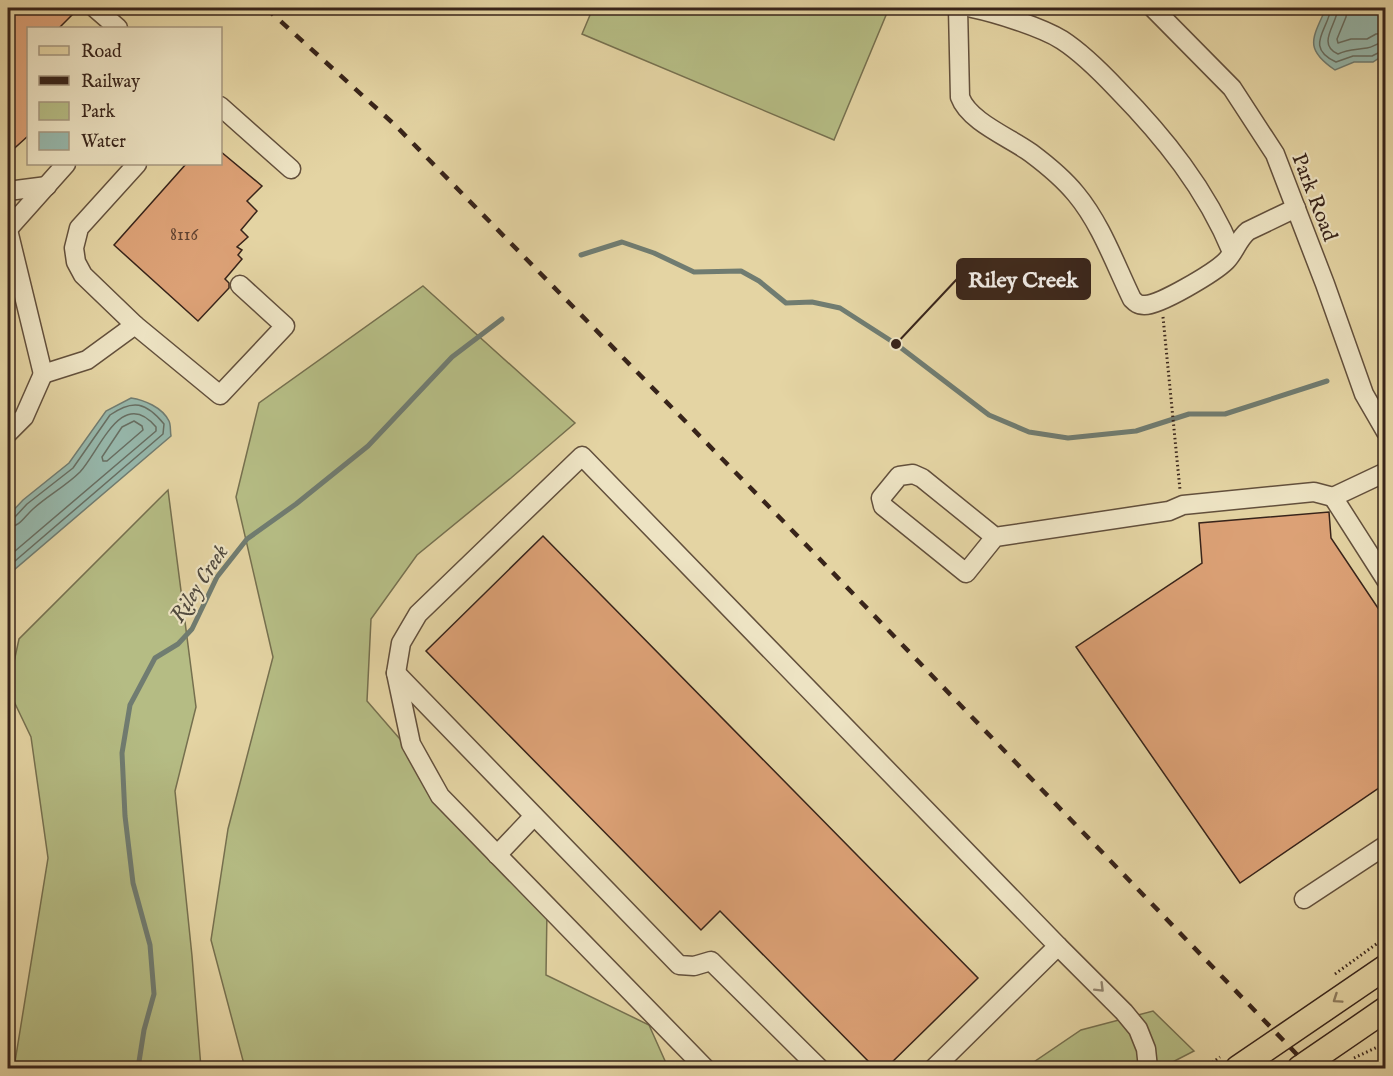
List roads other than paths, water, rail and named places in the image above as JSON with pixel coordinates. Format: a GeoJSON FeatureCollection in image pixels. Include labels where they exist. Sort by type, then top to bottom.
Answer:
{"type":"FeatureCollection","features":[{"type":"Feature","properties":{"kind":"main road"},"geometry":{"type":"LineString","coordinates":[[1238,1068],[1386,967]]}},
{"type":"Feature","properties":{"kind":"main road"},"geometry":{"type":"LineString","coordinates":[[1300,1068],[1386,1010]]}},
{"type":"Feature","properties":{"kind":"street"},"geometry":{"type":"LineString","coordinates":[[95,8],[117,27]]}},
{"type":"Feature","properties":{"kind":"street"},"geometry":{"type":"LineString","coordinates":[[958,8],[960,97],[963,105],[971,114],[1030,153],[1059,176],[1076,194],[1097,227],[1136,304],[1145,306],[1161,301],[1213,272],[1228,259],[1242,236],[1248,231],[1296,208]]}},
{"type":"Feature","properties":{"kind":"street"},"geometry":{"type":"LineString","coordinates":[[972,8],[1061,39],[1095,66],[1138,110],[1196,183],[1232,252]]}},
{"type":"Feature","properties":{"kind":"street","name":"Park Road"},"geometry":{"type":"LineString","coordinates":[[1153,8],[1232,88],[1275,154],[1364,394],[1386,432]]}},
{"type":"Feature","properties":{"kind":"street"},"geometry":{"type":"LineString","coordinates":[[222,108],[291,169]]}},
{"type":"Feature","properties":{"kind":"street"},"geometry":{"type":"LineString","coordinates":[[8,433],[24,417],[43,375],[8,229],[65,165]]}},
{"type":"Feature","properties":{"kind":"street"},"geometry":{"type":"LineString","coordinates":[[136,165],[79,228],[74,248],[76,262],[83,275],[135,325],[220,395],[285,326],[240,285]]}},
{"type":"Feature","properties":{"kind":"street"},"geometry":{"type":"LineString","coordinates":[[8,190],[46,186]]}},
{"type":"Feature","properties":{"kind":"street"},"geometry":{"type":"LineString","coordinates":[[43,375],[87,360],[135,325]]}},
{"type":"Feature","properties":{"kind":"street"},"geometry":{"type":"LineString","coordinates":[[705,1068],[440,796],[411,744],[396,673],[401,643],[418,614],[582,456],[1124,1012],[1138,1029],[1146,1049],[1148,1068]]}},
{"type":"Feature","properties":{"kind":"street"},"geometry":{"type":"LineString","coordinates":[[995,537],[922,478],[913,474],[899,476],[880,498],[883,506],[966,573],[995,537],[1169,511],[1183,504],[1314,492],[1333,497],[1386,472]]}},
{"type":"Feature","properties":{"kind":"street"},"geometry":{"type":"LineString","coordinates":[[1333,497],[1386,580]]}},
{"type":"Feature","properties":{"kind":"street"},"geometry":{"type":"LineString","coordinates":[[396,673],[679,965],[694,966],[711,961],[819,1068]]}},
{"type":"Feature","properties":{"kind":"street"},"geometry":{"type":"LineString","coordinates":[[497,855],[534,816]]}},
{"type":"Feature","properties":{"kind":"street"},"geometry":{"type":"LineString","coordinates":[[1304,899],[1386,844]]}},
{"type":"Feature","properties":{"kind":"street"},"geometry":{"type":"LineString","coordinates":[[934,1068],[1058,946]]}},
{"type":"Feature","properties":{"kind":"water"},"geometry":{"type":"Polygon","coordinates":[[[1326,8],[1385,8],[1385,54],[1373,62],[1354,62],[1335,70],[1318,55],[1315,49],[1317,27],[1326,8]]]}},
{"type":"Feature","properties":{"kind":"water"},"geometry":{"type":"Polygon","coordinates":[[[131,398],[147,402],[162,412],[170,423],[171,436],[8,575],[8,516],[23,500],[69,463],[106,411],[131,398]]]}},
{"type":"Feature","properties":{"kind":"waterway","name":"Riley Creek"},"geometry":{"type":"LineString","coordinates":[[581,255],[622,242],[654,253],[694,272],[741,271],[759,281],[786,303],[812,302],[840,308],[896,344],[989,415],[1029,432],[1068,438],[1136,431],[1189,414],[1225,414],[1327,381]]}},
{"type":"Feature","properties":{"kind":"waterway","name":"Riley Creek"},"geometry":{"type":"LineString","coordinates":[[138,1068],[144,1030],[154,994],[150,945],[133,883],[125,816],[122,753],[130,705],[155,658],[178,644],[192,629],[217,577],[247,539],[296,504],[368,446],[452,357],[502,319]]}},
{"type":"Feature","properties":{"kind":"waterway","name":"Riley Creek"},"geometry":{"type":"LineString","coordinates":[[1383,341],[1386,337]]}},
{"type":"Feature","properties":{"kind":"railway"},"geometry":{"type":"LineString","coordinates":[[266,8],[395,125],[785,523],[1310,1068]]}},
{"type":"Feature","properties":{"kind":"place","name":"Riley Creek"},"geometry":{"type":"Point","coordinates":[896,344]}}]}
